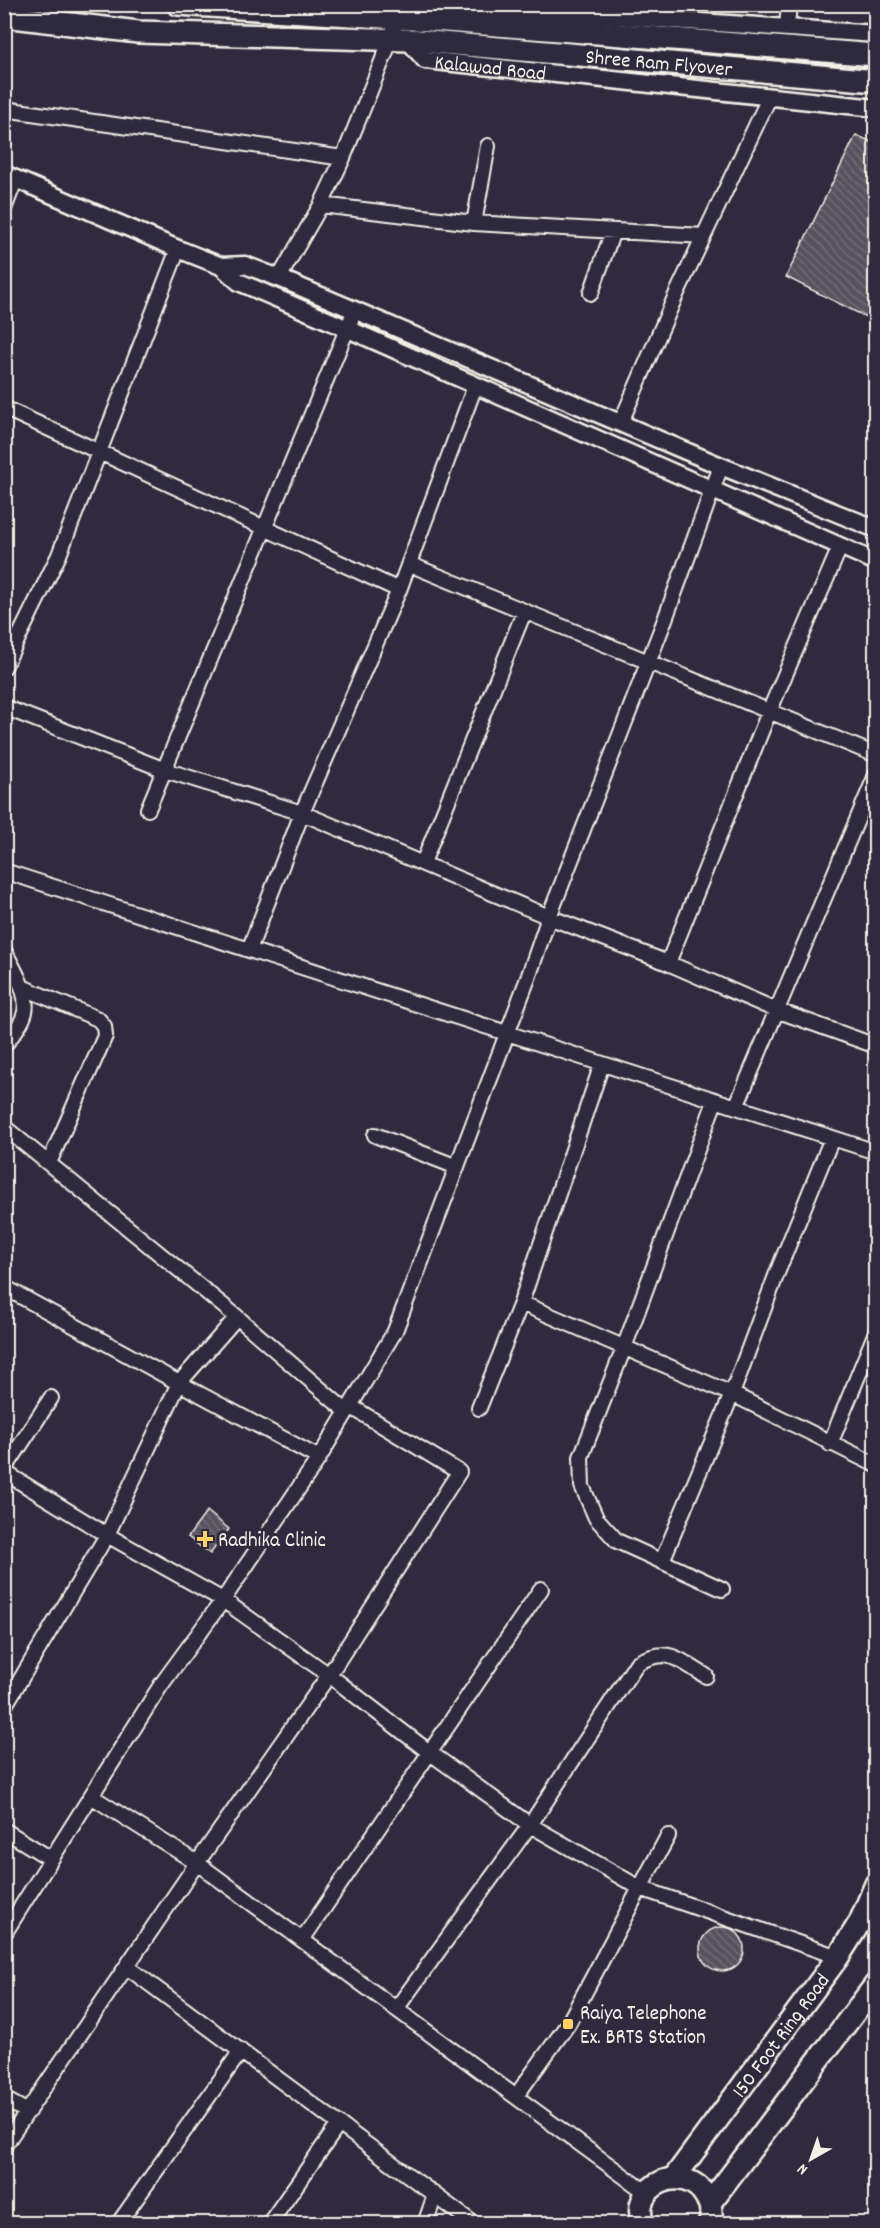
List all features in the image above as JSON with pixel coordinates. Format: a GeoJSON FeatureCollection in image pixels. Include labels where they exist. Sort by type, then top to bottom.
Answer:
{"type":"FeatureCollection","features":[{"type":"Feature","properties":{"kind":"main road"},"geometry":{"type":"LineString","coordinates":[[178,4],[403,14]]}},
{"type":"Feature","properties":{"kind":"main road","name":"Shree Ram Flyover"},"geometry":{"type":"LineString","coordinates":[[403,14],[441,13],[876,55]]}},
{"type":"Feature","properties":{"kind":"main road"},"geometry":{"type":"LineString","coordinates":[[5,19],[138,32],[399,40]]}},
{"type":"Feature","properties":{"kind":"main road","name":"Shree Ram Flyover"},"geometry":{"type":"LineString","coordinates":[[399,40],[876,81]]}},
{"type":"Feature","properties":{"kind":"main road","name":"150 Foot Ring Road"},"geometry":{"type":"LineString","coordinates":[[674,2178],[838,1957],[860,1922],[876,1884]]}},
{"type":"Feature","properties":{"kind":"main road"},"geometry":{"type":"LineString","coordinates":[[709,2213],[876,1984]]}},
{"type":"Feature","properties":{"kind":"main road"},"geometry":{"type":"LineString","coordinates":[[641,2222],[641,2205],[647,2193],[659,2182],[674,2178],[689,2180],[702,2190],[709,2213]]}},
{"type":"Feature","properties":{"kind":"street"},"geometry":{"type":"LineString","coordinates":[[279,278],[321,205],[399,40],[403,14],[431,4]]}},
{"type":"Feature","properties":{"kind":"street"},"geometry":{"type":"LineString","coordinates":[[788,27],[789,4]]}},
{"type":"Feature","properties":{"kind":"street"},"geometry":{"type":"LineString","coordinates":[[441,13],[550,9],[876,34]]}},
{"type":"Feature","properties":{"kind":"street","name":"Kalawad Road"},"geometry":{"type":"LineString","coordinates":[[399,40],[425,60],[876,108]]}},
{"type":"Feature","properties":{"kind":"street"},"geometry":{"type":"LineString","coordinates":[[621,422],[769,98]]}},
{"type":"Feature","properties":{"kind":"street"},"geometry":{"type":"LineString","coordinates":[[4,109],[343,158]]}},
{"type":"Feature","properties":{"kind":"street"},"geometry":{"type":"LineString","coordinates":[[474,224],[488,146]]}},
{"type":"Feature","properties":{"kind":"street"},"geometry":{"type":"LineString","coordinates":[[4,209],[10,176],[221,266],[239,282],[876,562]]}},
{"type":"Feature","properties":{"kind":"street"},"geometry":{"type":"LineString","coordinates":[[321,205],[474,224],[704,236]]}},
{"type":"Feature","properties":{"kind":"street"},"geometry":{"type":"LineString","coordinates":[[591,292],[613,231]]}},
{"type":"Feature","properties":{"kind":"street"},"geometry":{"type":"LineString","coordinates":[[4,667],[59,555],[178,249]]}},
{"type":"Feature","properties":{"kind":"street"},"geometry":{"type":"LineString","coordinates":[[221,266],[245,265],[279,278],[721,466],[876,529]]}},
{"type":"Feature","properties":{"kind":"street"},"geometry":{"type":"LineString","coordinates":[[148,809],[355,310]]}},
{"type":"Feature","properties":{"kind":"street"},"geometry":{"type":"LineString","coordinates":[[249,950],[302,813],[399,590],[475,386]]}},
{"type":"Feature","properties":{"kind":"street"},"geometry":{"type":"LineString","coordinates":[[4,408],[399,590]]}},
{"type":"Feature","properties":{"kind":"street"},"geometry":{"type":"LineString","coordinates":[[4,1934],[160,1685],[223,1600],[319,1458],[395,1331],[549,917],[721,466]]}},
{"type":"Feature","properties":{"kind":"street"},"geometry":{"type":"LineString","coordinates":[[668,963],[768,712],[840,547]]}},
{"type":"Feature","properties":{"kind":"street"},"geometry":{"type":"LineString","coordinates":[[409,564],[647,663],[876,754]]}},
{"type":"Feature","properties":{"kind":"street"},"geometry":{"type":"LineString","coordinates":[[423,862],[524,612]]}},
{"type":"Feature","properties":{"kind":"street"},"geometry":{"type":"LineString","coordinates":[[4,707],[165,770],[302,813],[549,917],[668,963],[776,1010],[876,1046]]}},
{"type":"Feature","properties":{"kind":"street"},"geometry":{"type":"LineString","coordinates":[[736,1107],[876,775]]}},
{"type":"Feature","properties":{"kind":"street"},"geometry":{"type":"LineString","coordinates":[[4,871],[876,1152]]}},
{"type":"Feature","properties":{"kind":"street"},"geometry":{"type":"LineString","coordinates":[[4,950],[22,987],[26,1003],[24,1017],[4,1046]]}},
{"type":"Feature","properties":{"kind":"street"},"geometry":{"type":"LineString","coordinates":[[22,987],[98,1019],[105,1026],[105,1036],[49,1163]]}},
{"type":"Feature","properties":{"kind":"street"},"geometry":{"type":"LineString","coordinates":[[479,1408],[521,1303],[602,1064]]}},
{"type":"Feature","properties":{"kind":"street"},"geometry":{"type":"LineString","coordinates":[[716,1101],[581,1457],[582,1486],[596,1518],[617,1541],[722,1588]]}},
{"type":"Feature","properties":{"kind":"street"},"geometry":{"type":"LineString","coordinates":[[4,1127],[349,1409],[459,1472],[329,1675],[197,1863],[4,2146]]}},
{"type":"Feature","properties":{"kind":"street"},"geometry":{"type":"LineString","coordinates":[[375,1135],[456,1167]]}},
{"type":"Feature","properties":{"kind":"street"},"geometry":{"type":"LineString","coordinates":[[662,1562],[732,1394],[777,1273],[832,1138]]}},
{"type":"Feature","properties":{"kind":"street"},"geometry":{"type":"LineString","coordinates":[[4,1287],[319,1458]]}},
{"type":"Feature","properties":{"kind":"street"},"geometry":{"type":"LineString","coordinates":[[521,1303],[732,1394],[876,1465]]}},
{"type":"Feature","properties":{"kind":"street"},"geometry":{"type":"LineString","coordinates":[[4,1707],[106,1535],[179,1383],[237,1317]]}},
{"type":"Feature","properties":{"kind":"street"},"geometry":{"type":"LineString","coordinates":[[830,1444],[876,1332]]}},
{"type":"Feature","properties":{"kind":"street"},"geometry":{"type":"LineString","coordinates":[[51,1398],[4,1471],[106,1535],[223,1600],[329,1675],[429,1752],[531,1825],[640,1888],[838,1957]]}},
{"type":"Feature","properties":{"kind":"street"},"geometry":{"type":"LineString","coordinates":[[302,1940],[540,1589]]}},
{"type":"Feature","properties":{"kind":"street"},"geometry":{"type":"LineString","coordinates":[[396,2009],[531,1825],[637,1663],[650,1656],[666,1653],[706,1676]]}},
{"type":"Feature","properties":{"kind":"street"},"geometry":{"type":"LineString","coordinates":[[92,1796],[197,1863],[647,2193]]}},
{"type":"Feature","properties":{"kind":"street"},"geometry":{"type":"LineString","coordinates":[[4,1830],[51,1859]]}},
{"type":"Feature","properties":{"kind":"street"},"geometry":{"type":"LineString","coordinates":[[516,2096],[568,2024],[668,1836]]}},
{"type":"Feature","properties":{"kind":"street"},"geometry":{"type":"LineString","coordinates":[[127,1967],[474,2223]]}},
{"type":"Feature","properties":{"kind":"street"},"geometry":{"type":"LineString","coordinates":[[118,2223],[241,2051]]}},
{"type":"Feature","properties":{"kind":"street"},"geometry":{"type":"LineString","coordinates":[[4,2099],[28,2112]]}},
{"type":"Feature","properties":{"kind":"street"},"geometry":{"type":"LineString","coordinates":[[269,2223],[339,2124]]}},
{"type":"Feature","properties":{"kind":"street"},"geometry":{"type":"LineString","coordinates":[[425,2223],[435,2195]]}},
{"type":"Feature","properties":{"kind":"building"},"geometry":{"type":"Polygon","coordinates":[[[856,135],[876,144],[876,298],[866,317],[786,277],[856,135]]]}},
{"type":"Feature","properties":{"kind":"building"},"geometry":{"type":"Polygon","coordinates":[[[207,1511],[229,1529],[210,1554],[188,1537],[207,1511]]]}},
{"type":"Feature","properties":{"kind":"building"},"geometry":{"type":"Polygon","coordinates":[[[722,1927],[738,1933],[744,1949],[738,1965],[722,1971],[706,1965],[700,1949],[706,1933],[722,1927]]]}},
{"type":"Feature","properties":{"kind":"place","name":"Radhika Clinic"},"geometry":{"type":"Point","coordinates":[205,1539]}},
{"type":"Feature","properties":{"kind":"place","name":"Raiya Telephone Ex. BRTS Station"},"geometry":{"type":"Point","coordinates":[568,2024]}}]}
